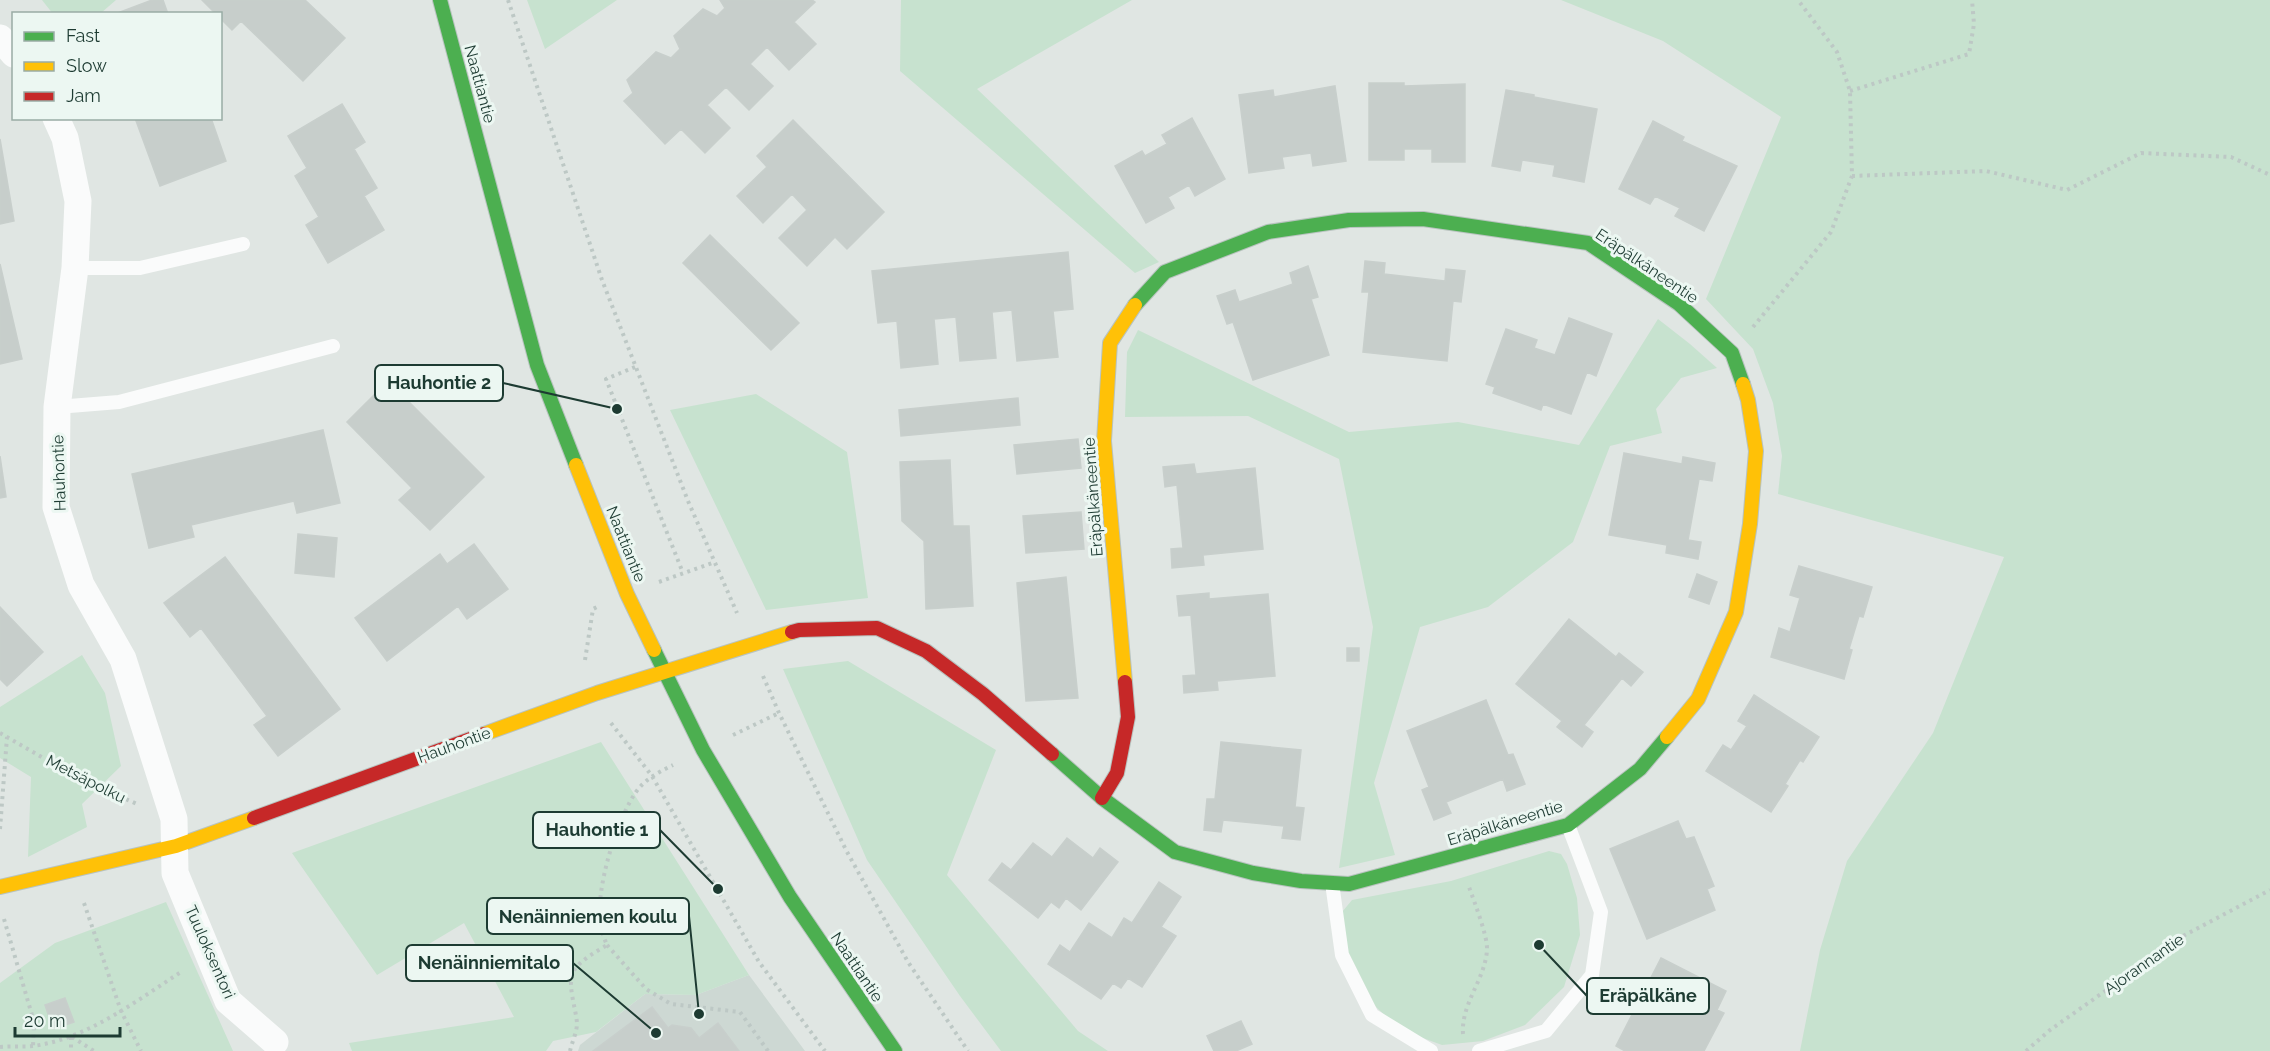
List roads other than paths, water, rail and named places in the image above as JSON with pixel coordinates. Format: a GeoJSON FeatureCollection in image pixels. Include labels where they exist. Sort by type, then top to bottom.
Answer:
{"type":"FeatureCollection","features":[{"type":"Feature","properties":{"kind":"street","name":"Naattiantie"},"geometry":{"type":"LineString","coordinates":[[440,0],[537,365],[627,594],[703,750],[790,897],[895,1051]]}},
{"type":"Feature","properties":{"kind":"street"},"geometry":{"type":"LineString","coordinates":[[0,38],[12,52]]}},
{"type":"Feature","properties":{"kind":"street","name":"Hauhontie"},"geometry":{"type":"LineString","coordinates":[[57,120],[65,138],[78,201],[75,268],[57,407],[56,507],[81,585],[123,659],[174,819],[176,846]]}},
{"type":"Feature","properties":{"kind":"street","name":"Eräpälkäneentie"},"geometry":{"type":"LineString","coordinates":[[665,673],[752,647],[799,630],[877,628],[926,651],[983,694],[1102,798],[1175,852],[1253,873],[1301,881],[1349,884],[1568,825],[1640,769],[1698,699],[1736,612],[1750,524],[1756,451],[1748,400],[1732,353],[1679,304],[1588,243],[1423,219],[1349,220],[1268,232],[1165,272],[1133,308],[1110,343],[1104,441],[1128,717],[1117,773],[1102,798]]}},
{"type":"Feature","properties":{"kind":"street","name":"Hauhontie"},"geometry":{"type":"LineString","coordinates":[[0,887],[74,872],[176,846],[597,693],[665,673]]}},
{"type":"Feature","properties":{"kind":"street","name":"Tuuloksentori"},"geometry":{"type":"LineString","coordinates":[[176,846],[175,873],[228,1000],[273,1046]]}},
{"type":"Feature","properties":{"kind":"lane"},"geometry":{"type":"LineString","coordinates":[[75,268],[140,268],[243,244]]}},
{"type":"Feature","properties":{"kind":"lane"},"geometry":{"type":"LineString","coordinates":[[57,407],[118,402],[333,346]]}},
{"type":"Feature","properties":{"kind":"lane"},"geometry":{"type":"LineString","coordinates":[[1731,404],[1748,400]]}},
{"type":"Feature","properties":{"kind":"lane"},"geometry":{"type":"LineString","coordinates":[[1479,1051],[1546,1031],[1592,975],[1601,912],[1568,825]]}},
{"type":"Feature","properties":{"kind":"lane"},"geometry":{"type":"LineString","coordinates":[[1332,883],[1342,955],[1372,1015],[1431,1051]]}},
{"type":"Feature","properties":{"kind":"place","name":"Hauhontie 2"},"geometry":{"type":"Point","coordinates":[617,409]}},
{"type":"Feature","properties":{"kind":"place","name":"Hauhontie 1"},"geometry":{"type":"Point","coordinates":[718,889]}},
{"type":"Feature","properties":{"kind":"place","name":"Eräpälkäne"},"geometry":{"type":"Point","coordinates":[1539,945]}},
{"type":"Feature","properties":{"kind":"place","name":"Nenäinniemen koulu"},"geometry":{"type":"Point","coordinates":[699,1014]}},
{"type":"Feature","properties":{"kind":"place","name":"Nenäinniemitalo"},"geometry":{"type":"Point","coordinates":[656,1033]}}]}
